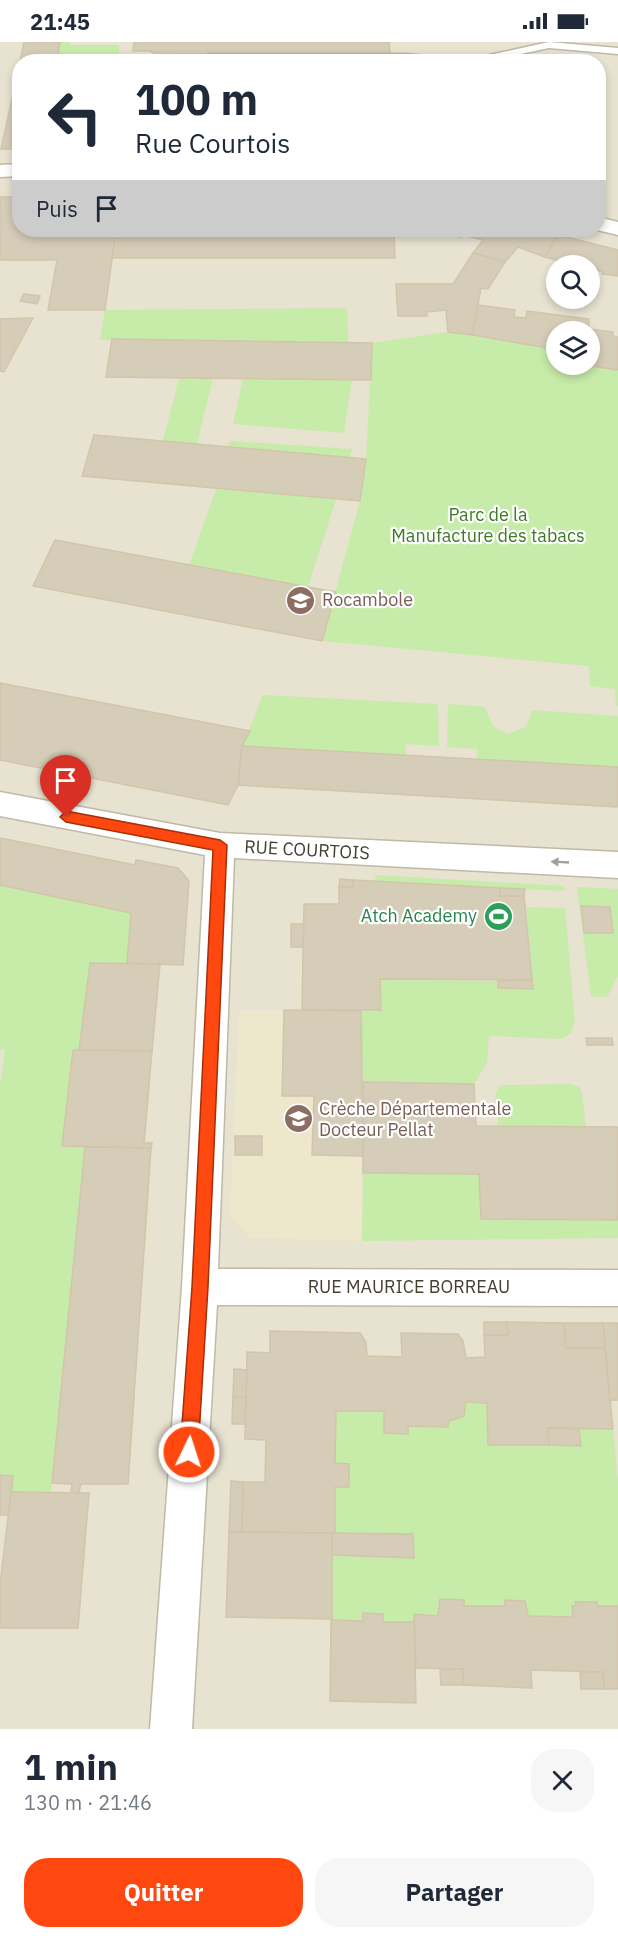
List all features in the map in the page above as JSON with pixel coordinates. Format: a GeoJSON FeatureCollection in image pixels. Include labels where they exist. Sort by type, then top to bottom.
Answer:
{"type":"FeatureCollection","features":[{"type":"Feature","properties":{"kind":"street","name":"RUE COURTOIS"},"geometry":{"type":"LineString","coordinates":[[0,804],[220,845],[618,865]]}},
{"type":"Feature","properties":{"kind":"street"},"geometry":{"type":"LineString","coordinates":[[171,1729],[200,1287],[220,845]]}},
{"type":"Feature","properties":{"kind":"street","name":"RUE MAURICE BORREAU"},"geometry":{"type":"LineString","coordinates":[[200,1287],[618,1288]]}},
{"type":"Feature","properties":{"kind":"lane"},"geometry":{"type":"LineString","coordinates":[[505,54],[562,42]]}},
{"type":"Feature","properties":{"kind":"lane"},"geometry":{"type":"LineString","coordinates":[[549,45],[618,51]]}},
{"type":"Feature","properties":{"kind":"shaded area"},"geometry":{"type":"Polygon","coordinates":[[[0,42],[618,42],[618,1729],[0,1729],[0,42]]]}},
{"type":"Feature","properties":{"kind":"shaded area","name":"Crèche Départementale Docteur Pellat"},"geometry":{"type":"Polygon","coordinates":[[[239,1011],[361,1011],[362,1241],[251,1238],[230,1216],[239,1011]]]}},
{"type":"Feature","properties":{"kind":"green space"},"geometry":{"type":"Polygon","coordinates":[[[60,42],[70,42],[70,45],[119,45],[119,54],[58,54],[60,42]]]}},
{"type":"Feature","properties":{"kind":"green space"},"geometry":{"type":"Polygon","coordinates":[[[347,308],[348,342],[100,340],[105,310],[347,308]]]}},
{"type":"Feature","properties":{"kind":"green space","name":"Parc de la Manufacture des tabacs"},"geometry":{"type":"Polygon","coordinates":[[[448,332],[546,348],[546,375],[600,375],[600,367],[618,370],[618,706],[616,706],[615,689],[590,686],[589,666],[322,641],[360,501],[366,459],[372,343],[448,332]]]}},
{"type":"Feature","properties":{"kind":"green space"},"geometry":{"type":"Polygon","coordinates":[[[179,378],[213,378],[197,444],[163,441],[179,378]]]}},
{"type":"Feature","properties":{"kind":"green space"},"geometry":{"type":"Polygon","coordinates":[[[243,378],[352,380],[344,433],[233,424],[243,378]]]}},
{"type":"Feature","properties":{"kind":"green space"},"geometry":{"type":"Polygon","coordinates":[[[230,441],[352,449],[350,457],[228,447],[230,441]]]}},
{"type":"Feature","properties":{"kind":"green space"},"geometry":{"type":"Polygon","coordinates":[[[216,489],[336,499],[308,587],[189,565],[216,489]]]}},
{"type":"Feature","properties":{"kind":"green space"},"geometry":{"type":"Polygon","coordinates":[[[263,695],[438,704],[439,746],[405,744],[406,755],[242,746],[263,695]]]}},
{"type":"Feature","properties":{"kind":"green space"},"geometry":{"type":"Polygon","coordinates":[[[448,704],[485,707],[493,726],[508,734],[526,727],[532,710],[618,716],[618,767],[477,759],[477,749],[447,747],[448,704]]]}},
{"type":"Feature","properties":{"kind":"green space"},"geometry":{"type":"Polygon","coordinates":[[[375,875],[563,886],[564,891],[376,881],[375,875]]]}},
{"type":"Feature","properties":{"kind":"green space"},"geometry":{"type":"Polygon","coordinates":[[[0,885],[131,913],[127,963],[90,963],[80,1045],[79,1050],[73,1050],[62,1146],[85,1147],[51,1492],[11,1492],[13,1476],[0,1475],[0,1084],[5,1049],[0,1049],[0,885]]]}},
{"type":"Feature","properties":{"kind":"green space"},"geometry":{"type":"Polygon","coordinates":[[[577,887],[618,889],[618,976],[607,997],[591,997],[577,887]]]}},
{"type":"Feature","properties":{"kind":"green space"},"geometry":{"type":"Polygon","coordinates":[[[526,907],[565,908],[575,1022],[571,1033],[562,1039],[489,1036],[487,1063],[474,1084],[363,1082],[361,1011],[381,1009],[380,979],[498,981],[499,988],[533,989],[526,907]]]}},
{"type":"Feature","properties":{"kind":"green space"},"geometry":{"type":"Polygon","coordinates":[[[570,1084],[579,1087],[582,1092],[586,1127],[498,1126],[495,1095],[500,1085],[570,1084]]]}},
{"type":"Feature","properties":{"kind":"green space"},"geometry":{"type":"Polygon","coordinates":[[[363,1173],[479,1174],[482,1219],[618,1220],[618,1238],[362,1241],[363,1173]]]}},
{"type":"Feature","properties":{"kind":"green space"},"geometry":{"type":"Polygon","coordinates":[[[466,1402],[487,1403],[488,1445],[580,1446],[579,1429],[613,1429],[618,1482],[618,1606],[598,1606],[597,1602],[576,1603],[573,1617],[528,1616],[525,1601],[505,1600],[505,1606],[464,1606],[464,1600],[441,1599],[438,1604],[438,1616],[415,1615],[414,1622],[383,1622],[363,1613],[363,1621],[331,1620],[332,1555],[412,1534],[335,1533],[335,1487],[349,1486],[349,1464],[335,1463],[336,1411],[384,1411],[408,1426],[448,1427],[449,1421],[464,1416],[466,1402]]]}},
{"type":"Feature","properties":{"kind":"building"},"geometry":{"type":"Polygon","coordinates":[[[24,42],[60,42],[58,54],[22,54],[24,42]]]}},
{"type":"Feature","properties":{"kind":"building"},"geometry":{"type":"Polygon","coordinates":[[[134,42],[389,42],[390,53],[154,54],[150,51],[133,51],[134,42]]]}},
{"type":"Feature","properties":{"kind":"building"},"geometry":{"type":"Polygon","coordinates":[[[12,99],[12,149],[1,149],[12,99]]]}},
{"type":"Feature","properties":{"kind":"building"},"geometry":{"type":"Polygon","coordinates":[[[0,197],[12,197],[12,237],[115,237],[105,310],[48,310],[57,260],[0,260],[0,197]]]}},
{"type":"Feature","properties":{"kind":"building"},"geometry":{"type":"Polygon","coordinates":[[[115,237],[394,237],[395,258],[112,258],[115,237]]]}},
{"type":"Feature","properties":{"kind":"building"},"geometry":{"type":"Polygon","coordinates":[[[472,237],[557,237],[545,257],[518,247],[505,262],[473,253],[483,240],[472,237]]]}},
{"type":"Feature","properties":{"kind":"building"},"geometry":{"type":"Polygon","coordinates":[[[557,237],[566,237],[618,250],[618,276],[602,274],[603,272],[600,271],[600,255],[546,255],[557,237]]]}},
{"type":"Feature","properties":{"kind":"building"},"geometry":{"type":"Polygon","coordinates":[[[473,253],[505,262],[488,289],[481,288],[472,335],[448,332],[446,310],[427,312],[427,316],[398,316],[396,284],[453,284],[473,253]]]}},
{"type":"Feature","properties":{"kind":"building"},"geometry":{"type":"Polygon","coordinates":[[[24,294],[40,296],[37,304],[20,301],[24,294]]]}},
{"type":"Feature","properties":{"kind":"building"},"geometry":{"type":"Polygon","coordinates":[[[478,305],[515,310],[514,317],[526,318],[527,311],[589,319],[589,321],[546,321],[546,348],[472,335],[478,305]]]}},
{"type":"Feature","properties":{"kind":"building"},"geometry":{"type":"Polygon","coordinates":[[[33,318],[4,372],[0,371],[0,319],[33,318]]]}},
{"type":"Feature","properties":{"kind":"building"},"geometry":{"type":"Polygon","coordinates":[[[600,330],[613,332],[613,336],[618,337],[618,370],[600,367],[600,330]]]}},
{"type":"Feature","properties":{"kind":"building"},"geometry":{"type":"Polygon","coordinates":[[[112,339],[372,343],[371,380],[106,377],[112,339]]]}},
{"type":"Feature","properties":{"kind":"building"},"geometry":{"type":"Polygon","coordinates":[[[94,435],[366,459],[360,501],[82,476],[94,435]]]}},
{"type":"Feature","properties":{"kind":"building"},"geometry":{"type":"Polygon","coordinates":[[[55,540],[336,592],[322,641],[33,586],[55,540]]]}},
{"type":"Feature","properties":{"kind":"building"},"geometry":{"type":"Polygon","coordinates":[[[0,683],[250,731],[242,746],[238,785],[228,805],[0,760],[0,683]]]}},
{"type":"Feature","properties":{"kind":"building"},"geometry":{"type":"Polygon","coordinates":[[[242,746],[618,767],[618,807],[238,785],[242,746]]]}},
{"type":"Feature","properties":{"kind":"building"},"geometry":{"type":"Polygon","coordinates":[[[0,838],[135,865],[136,860],[178,868],[189,881],[183,965],[127,963],[131,913],[0,885],[0,838]]]}},
{"type":"Feature","properties":{"kind":"building"},"geometry":{"type":"Polygon","coordinates":[[[340,879],[353,880],[353,887],[339,887],[340,879]]]}},
{"type":"Feature","properties":{"kind":"building"},"geometry":{"type":"Polygon","coordinates":[[[353,880],[500,888],[500,896],[524,896],[532,980],[380,979],[381,1010],[302,1010],[304,904],[339,904],[339,887],[353,887],[353,880]]]}},
{"type":"Feature","properties":{"kind":"building"},"geometry":{"type":"Polygon","coordinates":[[[500,888],[525,889],[524,896],[500,896],[500,888]]]}},
{"type":"Feature","properties":{"kind":"building"},"geometry":{"type":"Polygon","coordinates":[[[581,906],[610,907],[613,933],[584,933],[581,906]]]}},
{"type":"Feature","properties":{"kind":"building"},"geometry":{"type":"Polygon","coordinates":[[[291,924],[304,924],[303,947],[291,947],[291,924]]]}},
{"type":"Feature","properties":{"kind":"building"},"geometry":{"type":"Polygon","coordinates":[[[90,963],[160,964],[152,1051],[79,1050],[90,963]]]}},
{"type":"Feature","properties":{"kind":"building"},"geometry":{"type":"Polygon","coordinates":[[[532,980],[533,989],[498,988],[498,981],[532,980]]]}},
{"type":"Feature","properties":{"kind":"building"},"geometry":{"type":"Polygon","coordinates":[[[284,1010],[361,1011],[363,1156],[312,1155],[314,1096],[282,1096],[284,1010]]]}},
{"type":"Feature","properties":{"kind":"building"},"geometry":{"type":"Polygon","coordinates":[[[586,1038],[612,1038],[613,1045],[587,1045],[586,1038]]]}},
{"type":"Feature","properties":{"kind":"building"},"geometry":{"type":"Polygon","coordinates":[[[73,1050],[152,1051],[144,1143],[152,1143],[151,1148],[62,1146],[73,1050]]]}},
{"type":"Feature","properties":{"kind":"building"},"geometry":{"type":"Polygon","coordinates":[[[363,1082],[474,1084],[476,1126],[618,1127],[618,1220],[481,1219],[479,1174],[363,1173],[363,1082]]]}},
{"type":"Feature","properties":{"kind":"building"},"geometry":{"type":"Polygon","coordinates":[[[235,1136],[262,1136],[262,1155],[235,1155],[235,1136]]]}},
{"type":"Feature","properties":{"kind":"building"},"geometry":{"type":"Polygon","coordinates":[[[85,1147],[151,1148],[128,1484],[81,1484],[79,1492],[71,1493],[72,1484],[52,1483],[85,1147]]]}},
{"type":"Feature","properties":{"kind":"building"},"geometry":{"type":"Polygon","coordinates":[[[484,1322],[507,1322],[508,1335],[484,1335],[484,1322]]]}},
{"type":"Feature","properties":{"kind":"building"},"geometry":{"type":"Polygon","coordinates":[[[507,1322],[564,1323],[566,1348],[605,1348],[613,1429],[548,1428],[549,1445],[488,1445],[487,1403],[466,1402],[464,1416],[449,1421],[448,1427],[408,1426],[408,1434],[384,1433],[384,1411],[336,1411],[335,1463],[349,1464],[349,1487],[335,1487],[335,1533],[242,1532],[243,1482],[265,1482],[266,1440],[245,1439],[247,1352],[270,1353],[270,1331],[360,1333],[366,1342],[367,1356],[402,1357],[401,1333],[458,1334],[463,1341],[466,1358],[485,1357],[484,1335],[508,1335],[507,1322]]]}},
{"type":"Feature","properties":{"kind":"building"},"geometry":{"type":"Polygon","coordinates":[[[564,1323],[603,1323],[605,1348],[566,1348],[564,1323]]]}},
{"type":"Feature","properties":{"kind":"building"},"geometry":{"type":"Polygon","coordinates":[[[603,1323],[618,1323],[618,1400],[610,1400],[603,1323]]]}},
{"type":"Feature","properties":{"kind":"building"},"geometry":{"type":"Polygon","coordinates":[[[234,1369],[247,1370],[246,1397],[233,1397],[234,1369]]]}},
{"type":"Feature","properties":{"kind":"building"},"geometry":{"type":"Polygon","coordinates":[[[233,1397],[246,1397],[245,1424],[232,1424],[233,1397]]]}},
{"type":"Feature","properties":{"kind":"building"},"geometry":{"type":"Polygon","coordinates":[[[548,1428],[579,1429],[581,1446],[549,1445],[548,1428]]]}},
{"type":"Feature","properties":{"kind":"building"},"geometry":{"type":"Polygon","coordinates":[[[0,1475],[13,1476],[9,1515],[0,1515],[0,1475]]]}},
{"type":"Feature","properties":{"kind":"building"},"geometry":{"type":"Polygon","coordinates":[[[231,1481],[243,1482],[242,1532],[229,1532],[231,1481]]]}},
{"type":"Feature","properties":{"kind":"building"},"geometry":{"type":"Polygon","coordinates":[[[11,1492],[89,1493],[78,1628],[0,1628],[0,1585],[11,1492]]]}},
{"type":"Feature","properties":{"kind":"building"},"geometry":{"type":"Polygon","coordinates":[[[229,1532],[332,1533],[332,1619],[226,1617],[229,1532]]]}},
{"type":"Feature","properties":{"kind":"building"},"geometry":{"type":"Polygon","coordinates":[[[332,1533],[413,1534],[414,1558],[332,1555],[332,1533]]]}},
{"type":"Feature","properties":{"kind":"building"},"geometry":{"type":"Polygon","coordinates":[[[440,1599],[464,1600],[464,1606],[505,1606],[505,1600],[525,1601],[528,1616],[573,1617],[572,1606],[576,1606],[575,1602],[597,1602],[598,1606],[618,1606],[618,1689],[604,1689],[603,1672],[531,1670],[532,1688],[463,1685],[463,1669],[416,1668],[414,1614],[438,1616],[440,1599]]]}},
{"type":"Feature","properties":{"kind":"building"},"geometry":{"type":"Polygon","coordinates":[[[363,1613],[383,1614],[383,1622],[414,1622],[416,1703],[330,1701],[331,1620],[363,1621],[363,1613]]]}},
{"type":"Feature","properties":{"kind":"building"},"geometry":{"type":"Polygon","coordinates":[[[463,1669],[463,1685],[441,1685],[440,1670],[463,1669]]]}},
{"type":"Feature","properties":{"kind":"building"},"geometry":{"type":"Polygon","coordinates":[[[580,1672],[603,1672],[604,1689],[581,1689],[580,1672]]]}},
{"type":"Feature","properties":{"kind":"place","name":"Rocambole"},"geometry":{"type":"Point","coordinates":[301,600]}},
{"type":"Feature","properties":{"kind":"place","name":"Atch Academy"},"geometry":{"type":"Point","coordinates":[498,916]}},
{"type":"Feature","properties":{"kind":"place","name":"Crèche Départementale Docteur Pellat"},"geometry":{"type":"Point","coordinates":[298,1119]}},
{"type":"Feature","properties":{"kind":"route"},"geometry":{"type":"LineString","coordinates":[[66,817],[220,845],[200,1287],[189,1452]]}}]}
